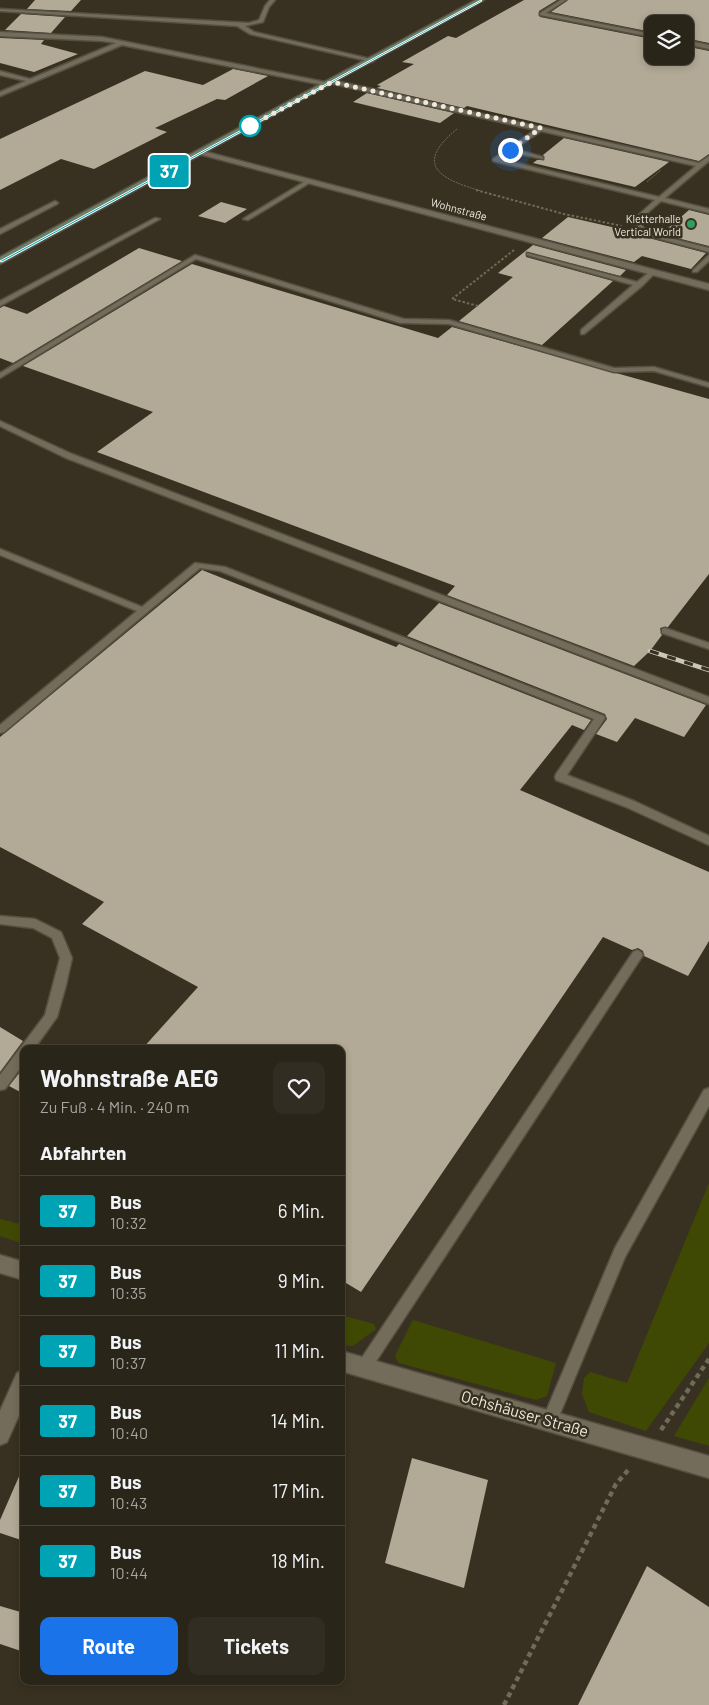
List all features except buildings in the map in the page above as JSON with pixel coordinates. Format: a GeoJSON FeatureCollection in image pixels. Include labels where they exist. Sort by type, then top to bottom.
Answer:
{"type":"FeatureCollection","features":[{"type":"Feature","properties":{"kind":"main road"},"geometry":{"type":"LineString","coordinates":[[0,261],[480,0]]}},
{"type":"Feature","properties":{"kind":"street","name":"Wohnstraße"},"geometry":{"type":"LineString","coordinates":[[202,152],[709,287]]}},
{"type":"Feature","properties":{"kind":"street"},"geometry":{"type":"LineString","coordinates":[[0,1264],[20,1270]]}},
{"type":"Feature","properties":{"kind":"street","name":"Ochshäuser Straße"},"geometry":{"type":"LineString","coordinates":[[345,1362],[709,1467]]}},
{"type":"Feature","properties":{"kind":"street"},"geometry":{"type":"LineString","coordinates":[[0,1435],[20,1389]]}},
{"type":"Feature","properties":{"kind":"lane"},"geometry":{"type":"LineString","coordinates":[[0,10],[253,24],[261,21],[267,6],[273,0]]}},
{"type":"Feature","properties":{"kind":"lane"},"geometry":{"type":"LineString","coordinates":[[564,0],[542,14],[644,34]]}},
{"type":"Feature","properties":{"kind":"lane"},"geometry":{"type":"LineString","coordinates":[[238,24],[252,33],[375,58]]}},
{"type":"Feature","properties":{"kind":"lane"},"geometry":{"type":"LineString","coordinates":[[253,24],[259,29],[375,58]]}},
{"type":"Feature","properties":{"kind":"lane"},"geometry":{"type":"LineString","coordinates":[[0,34],[102,40],[121,43],[330,83],[541,128],[700,165]]}},
{"type":"Feature","properties":{"kind":"lane"},"geometry":{"type":"LineString","coordinates":[[0,94],[121,43]]}},
{"type":"Feature","properties":{"kind":"lane"},"geometry":{"type":"LineString","coordinates":[[694,44],[709,47]]}},
{"type":"Feature","properties":{"kind":"lane"},"geometry":{"type":"LineString","coordinates":[[0,73],[31,81]]}},
{"type":"Feature","properties":{"kind":"lane"},"geometry":{"type":"LineString","coordinates":[[541,128],[495,160],[709,211]]}},
{"type":"Feature","properties":{"kind":"lane"},"geometry":{"type":"LineString","coordinates":[[510,150],[541,158]]}},
{"type":"Feature","properties":{"kind":"lane"},"geometry":{"type":"LineString","coordinates":[[709,158],[636,220],[643,233],[709,250]]}},
{"type":"Feature","properties":{"kind":"lane"},"geometry":{"type":"LineString","coordinates":[[246,219],[309,181]]}},
{"type":"Feature","properties":{"kind":"lane"},"geometry":{"type":"LineString","coordinates":[[0,232],[55,203]]}},
{"type":"Feature","properties":{"kind":"lane"},"geometry":{"type":"LineString","coordinates":[[0,304],[157,219]]}},
{"type":"Feature","properties":{"kind":"lane"},"geometry":{"type":"LineString","coordinates":[[529,254],[640,285]]}},
{"type":"Feature","properties":{"kind":"lane"},"geometry":{"type":"LineString","coordinates":[[0,376],[194,257],[403,321],[449,322],[614,370],[654,369],[709,385]]}},
{"type":"Feature","properties":{"kind":"lane"},"geometry":{"type":"LineString","coordinates":[[695,271],[709,257]]}},
{"type":"Feature","properties":{"kind":"lane"},"geometry":{"type":"LineString","coordinates":[[584,332],[653,272]]}},
{"type":"Feature","properties":{"kind":"lane"},"geometry":{"type":"LineString","coordinates":[[0,424],[78,460],[709,701]]}},
{"type":"Feature","properties":{"kind":"lane"},"geometry":{"type":"LineString","coordinates":[[0,552],[144,611]]}},
{"type":"Feature","properties":{"kind":"lane"},"geometry":{"type":"LineString","coordinates":[[0,730],[198,565],[222,569],[600,718],[560,778],[630,804],[709,841]]}},
{"type":"Feature","properties":{"kind":"lane"},"geometry":{"type":"LineString","coordinates":[[665,631],[709,646]]}},
{"type":"Feature","properties":{"kind":"lane"},"geometry":{"type":"LineString","coordinates":[[0,920],[35,924],[57,935],[66,958],[51,1017],[30,1045]]}},
{"type":"Feature","properties":{"kind":"lane"},"geometry":{"type":"LineString","coordinates":[[364,1367],[637,955]]}},
{"type":"Feature","properties":{"kind":"lane"},"geometry":{"type":"LineString","coordinates":[[0,1085],[20,1058]]}},
{"type":"Feature","properties":{"kind":"lane"},"geometry":{"type":"LineString","coordinates":[[550,1421],[620,1253],[709,1094]]}},
{"type":"Feature","properties":{"kind":"path"},"geometry":{"type":"LineString","coordinates":[[457,129],[440,143],[434,154],[437,169],[449,180],[528,205],[620,227],[636,220]]}},
{"type":"Feature","properties":{"kind":"path"},"geometry":{"type":"LineString","coordinates":[[478,306],[452,299],[528,239]]}},
{"type":"Feature","properties":{"kind":"path"},"geometry":{"type":"LineString","coordinates":[[504,1705],[616,1484],[648,1448],[709,1360]]}},
{"type":"Feature","properties":{"kind":"green space"},"geometry":{"type":"Polygon","coordinates":[[[709,1183],[709,1343],[646,1431],[589,1412],[582,1394],[584,1378],[590,1372],[627,1383],[709,1183]]]}},
{"type":"Feature","properties":{"kind":"green space"},"geometry":{"type":"Polygon","coordinates":[[[0,1219],[20,1224],[20,1243],[0,1236],[0,1219]]]}},
{"type":"Feature","properties":{"kind":"green space"},"geometry":{"type":"Polygon","coordinates":[[[345,1316],[374,1324],[376,1329],[353,1346],[345,1345],[345,1316]]]}},
{"type":"Feature","properties":{"kind":"green space"},"geometry":{"type":"Polygon","coordinates":[[[413,1320],[556,1363],[547,1396],[536,1400],[399,1363],[395,1356],[413,1320]]]}},
{"type":"Feature","properties":{"kind":"green space"},"geometry":{"type":"Polygon","coordinates":[[[709,1378],[709,1446],[674,1436],[709,1378]]]}},
{"type":"Feature","properties":{"kind":"railway"},"geometry":{"type":"LineString","coordinates":[[650,651],[709,670]]}},
{"type":"Feature","properties":{"kind":"bus line","name":"37"},"geometry":{"type":"LineString","coordinates":[[0,261],[481,0]]}},
{"type":"Feature","properties":{"kind":"place","name":"Kletterhalle Vertical World"},"geometry":{"type":"Point","coordinates":[691,224]}},
{"type":"Feature","properties":{"kind":"route"},"geometry":{"type":"LineString","coordinates":[[250,126],[332,82],[541,128],[510,150]]}}]}
